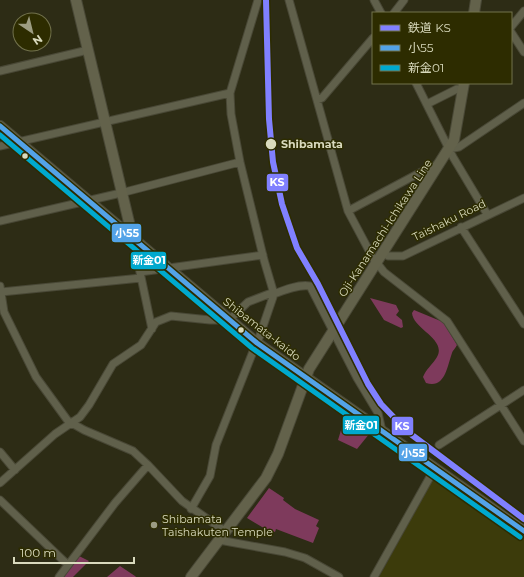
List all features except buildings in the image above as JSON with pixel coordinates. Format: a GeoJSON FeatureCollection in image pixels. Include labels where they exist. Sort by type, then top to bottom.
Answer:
{"type":"FeatureCollection","features":[{"type":"Feature","properties":{"kind":"main road"},"geometry":{"type":"LineString","coordinates":[[76,0],[133,239]]}},
{"type":"Feature","properties":{"kind":"main road"},"geometry":{"type":"LineString","coordinates":[[474,12],[476,0]]}},
{"type":"Feature","properties":{"kind":"main road","name":"Oji-Kanamachi-Ichikawa Line"},"geometry":{"type":"LineString","coordinates":[[191,577],[260,487],[273,466],[284,439],[304,377],[384,254],[449,149],[457,132],[463,86]]}},
{"type":"Feature","properties":{"kind":"main road","name":"Shibamata-kaido"},"geometry":{"type":"LineString","coordinates":[[0,126],[257,343],[524,531]]}},
{"type":"Feature","properties":{"kind":"street"},"geometry":{"type":"LineString","coordinates":[[258,0],[230,93],[231,114],[240,162],[274,296],[259,338]]}},
{"type":"Feature","properties":{"kind":"street"},"geometry":{"type":"LineString","coordinates":[[289,0],[348,211],[377,264],[384,272],[447,321],[524,441]]}},
{"type":"Feature","properties":{"kind":"street"},"geometry":{"type":"LineString","coordinates":[[374,0],[380,12]]}},
{"type":"Feature","properties":{"kind":"street"},"geometry":{"type":"LineString","coordinates":[[395,12],[404,0]]}},
{"type":"Feature","properties":{"kind":"street"},"geometry":{"type":"LineString","coordinates":[[512,26],[524,11]]}},
{"type":"Feature","properties":{"kind":"street"},"geometry":{"type":"LineString","coordinates":[[512,34],[524,52]]}},
{"type":"Feature","properties":{"kind":"street"},"geometry":{"type":"LineString","coordinates":[[317,100],[322,98],[372,39]]}},
{"type":"Feature","properties":{"kind":"street"},"geometry":{"type":"LineString","coordinates":[[0,71],[88,50]]}},
{"type":"Feature","properties":{"kind":"street"},"geometry":{"type":"LineString","coordinates":[[417,84],[449,149],[487,214]]}},
{"type":"Feature","properties":{"kind":"street"},"geometry":{"type":"LineString","coordinates":[[427,104],[463,86]]}},
{"type":"Feature","properties":{"kind":"street"},"geometry":{"type":"LineString","coordinates":[[0,146],[230,93]]}},
{"type":"Feature","properties":{"kind":"street"},"geometry":{"type":"LineString","coordinates":[[449,149],[459,147],[524,103]]}},
{"type":"Feature","properties":{"kind":"street"},"geometry":{"type":"LineString","coordinates":[[0,221],[121,193],[240,162]]}},
{"type":"Feature","properties":{"kind":"street"},"geometry":{"type":"LineString","coordinates":[[348,211],[425,170],[440,164]]}},
{"type":"Feature","properties":{"kind":"street","name":"Taishaku Road"},"geometry":{"type":"LineString","coordinates":[[384,254],[388,256],[403,256],[487,214],[524,198]]}},
{"type":"Feature","properties":{"kind":"street"},"geometry":{"type":"LineString","coordinates":[[461,227],[524,324]]}},
{"type":"Feature","properties":{"kind":"street"},"geometry":{"type":"LineString","coordinates":[[133,239],[152,329]]}},
{"type":"Feature","properties":{"kind":"street"},"geometry":{"type":"LineString","coordinates":[[226,532],[191,509],[171,491],[148,464],[133,451],[68,421],[36,377],[4,312],[1,289],[140,275],[167,268],[263,255]]}},
{"type":"Feature","properties":{"kind":"street"},"geometry":{"type":"LineString","coordinates":[[0,484],[55,434],[80,417],[89,405],[113,364],[141,345],[156,322],[170,316],[210,320],[227,319],[248,302],[274,296],[284,290],[306,285],[310,286],[334,330],[357,378],[378,413],[382,431]]}},
{"type":"Feature","properties":{"kind":"street"},"geometry":{"type":"LineString","coordinates":[[191,509],[210,476],[216,445],[254,349]]}},
{"type":"Feature","properties":{"kind":"street"},"geometry":{"type":"LineString","coordinates":[[439,445],[524,390]]}},
{"type":"Feature","properties":{"kind":"street"},"geometry":{"type":"LineString","coordinates":[[0,452],[15,470]]}},
{"type":"Feature","properties":{"kind":"street"},"geometry":{"type":"LineString","coordinates":[[58,577],[115,503],[148,464]]}},
{"type":"Feature","properties":{"kind":"street"},"geometry":{"type":"LineString","coordinates":[[374,577],[435,468]]}},
{"type":"Feature","properties":{"kind":"street"},"geometry":{"type":"LineString","coordinates":[[0,500],[68,565]]}},
{"type":"Feature","properties":{"kind":"street"},"geometry":{"type":"LineString","coordinates":[[219,540],[285,552],[305,558],[339,577]]}},
{"type":"Feature","properties":{"kind":"shaded area"},"geometry":{"type":"Polygon","coordinates":[[[370,298],[396,305],[399,311],[396,315],[402,320],[403,327],[401,328],[384,320],[370,298]]]}},
{"type":"Feature","properties":{"kind":"shaded area"},"geometry":{"type":"Polygon","coordinates":[[[414,310],[443,322],[457,345],[452,352],[444,376],[437,383],[426,383],[423,377],[437,357],[439,351],[434,339],[414,319],[412,313],[414,310]]]}},
{"type":"Feature","properties":{"kind":"shaded area"},"geometry":{"type":"Polygon","coordinates":[[[345,417],[356,428],[370,433],[357,449],[338,440],[345,417]]]}},
{"type":"Feature","properties":{"kind":"shaded area"},"geometry":{"type":"Polygon","coordinates":[[[433,479],[464,496],[524,539],[524,577],[379,577],[433,479]]]}},
{"type":"Feature","properties":{"kind":"shaded area"},"geometry":{"type":"Polygon","coordinates":[[[269,488],[284,498],[283,500],[295,509],[319,520],[316,526],[319,528],[313,543],[276,529],[275,532],[262,527],[247,518],[269,488]]]}},
{"type":"Feature","properties":{"kind":"shaded area"},"geometry":{"type":"Polygon","coordinates":[[[79,556],[89,561],[73,577],[64,577],[79,556]]]}},
{"type":"Feature","properties":{"kind":"shaded area"},"geometry":{"type":"Polygon","coordinates":[[[120,566],[135,576],[136,577],[107,577],[120,566]]]}},
{"type":"Feature","properties":{"kind":"rail line","name":"KS"},"geometry":{"type":"LineString","coordinates":[[266,0],[269,119],[273,162],[282,204],[297,248],[318,284],[368,384],[381,404],[408,432],[524,519]]}},
{"type":"Feature","properties":{"kind":"transit line","name":"小55"},"geometry":{"type":"LineString","coordinates":[[0,126],[257,343],[524,531]]}},
{"type":"Feature","properties":{"kind":"transit line","name":"新金01"},"geometry":{"type":"LineString","coordinates":[[0,135],[252,348],[520,537]]}},
{"type":"Feature","properties":{"kind":"place","name":"Shibamata"},"geometry":{"type":"Point","coordinates":[271,144]}},
{"type":"Feature","properties":{"kind":"place","name":"Shibamata Taishakuten Temple"},"geometry":{"type":"Point","coordinates":[154,525]}}]}
